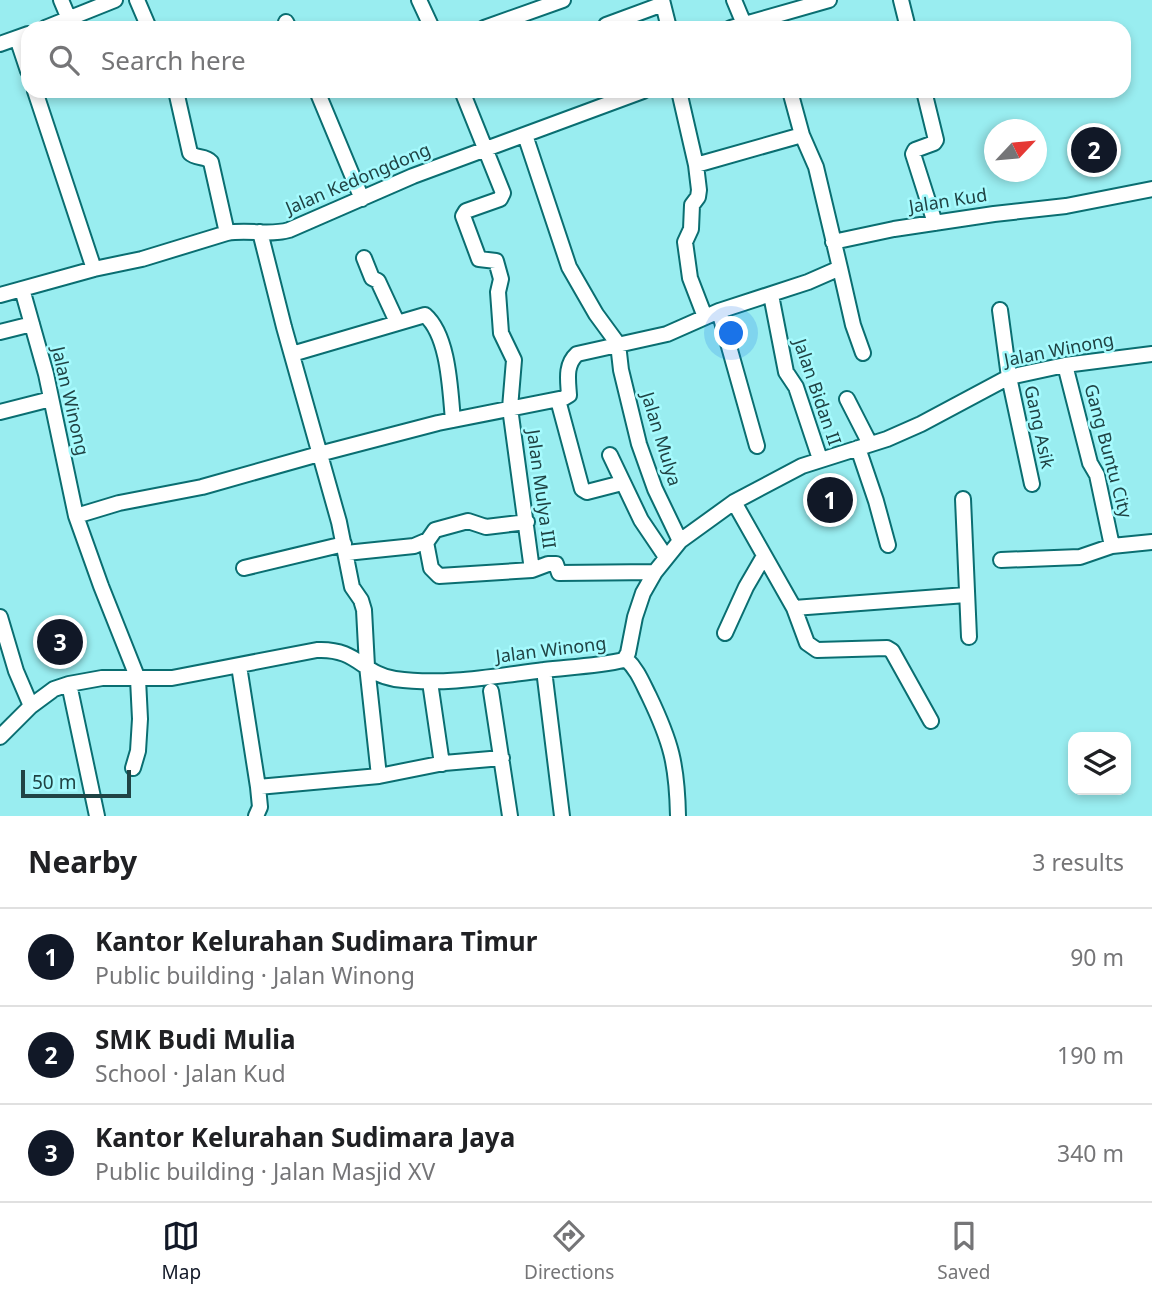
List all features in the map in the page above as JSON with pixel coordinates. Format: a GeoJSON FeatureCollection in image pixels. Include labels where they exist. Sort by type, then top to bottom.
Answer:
{"type":"FeatureCollection","features":[{"type":"Feature","properties":{"kind":"street"},"geometry":{"type":"LineString","coordinates":[[61,0],[69,19]]}},
{"type":"Feature","properties":{"kind":"street"},"geometry":{"type":"LineString","coordinates":[[64,21],[115,0]]}},
{"type":"Feature","properties":{"kind":"street"},"geometry":{"type":"LineString","coordinates":[[137,0],[146,21]]}},
{"type":"Feature","properties":{"kind":"street"},"geometry":{"type":"LineString","coordinates":[[419,0],[429,21]]}},
{"type":"Feature","properties":{"kind":"street"},"geometry":{"type":"LineString","coordinates":[[504,21],[563,0]]}},
{"type":"Feature","properties":{"kind":"street"},"geometry":{"type":"LineString","coordinates":[[734,0],[737,21]]}},
{"type":"Feature","properties":{"kind":"street"},"geometry":{"type":"LineString","coordinates":[[756,21],[830,0]]}},
{"type":"Feature","properties":{"kind":"street"},"geometry":{"type":"LineString","coordinates":[[901,0],[906,21]]}},
{"type":"Feature","properties":{"kind":"street"},"geometry":{"type":"LineString","coordinates":[[616,21],[662,2],[667,21]]}},
{"type":"Feature","properties":{"kind":"street"},"geometry":{"type":"LineString","coordinates":[[0,44],[21,36]]}},
{"type":"Feature","properties":{"kind":"street"},"geometry":{"type":"LineString","coordinates":[[37,98],[94,269]]}},
{"type":"Feature","properties":{"kind":"street"},"geometry":{"type":"LineString","coordinates":[[178,98],[190,153],[207,158],[211,162],[227,233]]}},
{"type":"Feature","properties":{"kind":"street"},"geometry":{"type":"LineString","coordinates":[[320,98],[362,199]]}},
{"type":"Feature","properties":{"kind":"street"},"geometry":{"type":"LineString","coordinates":[[465,98],[486,147]]}},
{"type":"Feature","properties":{"kind":"street","name":"Jalan Kedongdong"},"geometry":{"type":"LineString","coordinates":[[0,295],[94,269],[142,259],[227,233],[279,233],[289,230],[486,147],[624,98]]}},
{"type":"Feature","properties":{"kind":"street"},"geometry":{"type":"LineString","coordinates":[[681,98],[696,165],[699,195],[692,205],[691,229],[685,242],[690,278],[705,317]]}},
{"type":"Feature","properties":{"kind":"street"},"geometry":{"type":"LineString","coordinates":[[792,98],[802,135],[816,167],[853,325],[863,353]]}},
{"type":"Feature","properties":{"kind":"street"},"geometry":{"type":"LineString","coordinates":[[926,98],[936,140],[915,150],[913,154],[934,223]]}},
{"type":"Feature","properties":{"kind":"street"},"geometry":{"type":"LineString","coordinates":[[526,135],[569,267],[596,314],[618,344]]}},
{"type":"Feature","properties":{"kind":"street"},"geometry":{"type":"LineString","coordinates":[[696,165],[802,135]]}},
{"type":"Feature","properties":{"kind":"street","name":"Jalan Mulya III"},"geometry":{"type":"LineString","coordinates":[[486,147],[501,186],[502,197],[466,211],[463,216],[480,259],[496,261],[500,275],[498,292],[501,333],[514,360],[510,408],[532,570],[556,564],[559,573],[655,572]]}},
{"type":"Feature","properties":{"kind":"street","name":"Jalan Kud"},"geometry":{"type":"LineString","coordinates":[[833,242],[934,223],[1066,206],[1152,189]]}},
{"type":"Feature","properties":{"kind":"street"},"geometry":{"type":"LineString","coordinates":[[260,232],[345,549],[352,587],[364,610],[379,776]]}},
{"type":"Feature","properties":{"kind":"street"},"geometry":{"type":"LineString","coordinates":[[364,258],[372,277],[378,281],[386,296],[397,322]]}},
{"type":"Feature","properties":{"kind":"street"},"geometry":{"type":"LineString","coordinates":[[76,516],[119,503],[202,487],[453,420],[558,400],[569,395],[568,375],[572,358],[577,354],[667,334],[719,311],[771,295],[840,268]]}},
{"type":"Feature","properties":{"kind":"street","name":"Jalan Winong"},"geometry":{"type":"LineString","coordinates":[[22,289],[51,399],[76,516],[138,679],[140,719],[138,751],[133,768]]}},
{"type":"Feature","properties":{"kind":"street","name":"Jalan Bidan II"},"geometry":{"type":"LineString","coordinates":[[771,295],[786,372],[796,387],[820,459]]}},
{"type":"Feature","properties":{"kind":"street","name":"Gang Asik"},"geometry":{"type":"LineString","coordinates":[[1000,310],[1009,377],[1032,484]]}},
{"type":"Feature","properties":{"kind":"street"},"geometry":{"type":"LineString","coordinates":[[719,311],[757,446]]}},
{"type":"Feature","properties":{"kind":"street"},"geometry":{"type":"LineString","coordinates":[[292,354],[425,315],[435,328],[449,376],[453,420]]}},
{"type":"Feature","properties":{"kind":"street"},"geometry":{"type":"LineString","coordinates":[[0,332],[32,324]]}},
{"type":"Feature","properties":{"kind":"street","name":"Jalan Mulya"},"geometry":{"type":"LineString","coordinates":[[618,344],[621,370],[639,444],[655,489],[680,541]]}},
{"type":"Feature","properties":{"kind":"street","name":"Jalan Winong"},"geometry":{"type":"LineString","coordinates":[[138,679],[172,678],[317,650],[333,650],[350,655],[383,677],[430,682],[621,661],[626,659],[643,593],[655,572],[680,541],[734,502],[802,466],[887,439],[941,414],[1009,377],[1065,365],[1152,354]]}},
{"type":"Feature","properties":{"kind":"street","name":"Gang Buntu City"},"geometry":{"type":"LineString","coordinates":[[1065,365],[1090,463],[1097,475],[1112,546]]}},
{"type":"Feature","properties":{"kind":"street"},"geometry":{"type":"LineString","coordinates":[[0,412],[51,399]]}},
{"type":"Feature","properties":{"kind":"street"},"geometry":{"type":"LineString","coordinates":[[847,399],[864,446],[888,545]]}},
{"type":"Feature","properties":{"kind":"street"},"geometry":{"type":"LineString","coordinates":[[558,400],[582,489],[587,492],[622,483]]}},
{"type":"Feature","properties":{"kind":"street"},"geometry":{"type":"LineString","coordinates":[[610,455],[641,520],[666,557]]}},
{"type":"Feature","properties":{"kind":"street"},"geometry":{"type":"LineString","coordinates":[[963,499],[969,637]]}},
{"type":"Feature","properties":{"kind":"street"},"geometry":{"type":"LineString","coordinates":[[734,502],[794,608],[807,643],[817,650],[887,648],[892,651],[931,721]]}},
{"type":"Feature","properties":{"kind":"street"},"geometry":{"type":"LineString","coordinates":[[244,568],[345,549],[403,549],[426,542],[436,530],[468,521],[486,527],[527,522]]}},
{"type":"Feature","properties":{"kind":"street"},"geometry":{"type":"LineString","coordinates":[[426,542],[431,568],[439,576],[532,570]]}},
{"type":"Feature","properties":{"kind":"street"},"geometry":{"type":"LineString","coordinates":[[1001,560],[1070,558],[1112,546],[1152,542]]}},
{"type":"Feature","properties":{"kind":"street"},"geometry":{"type":"LineString","coordinates":[[725,633],[764,556]]}},
{"type":"Feature","properties":{"kind":"street"},"geometry":{"type":"LineString","coordinates":[[794,608],[966,595]]}},
{"type":"Feature","properties":{"kind":"street"},"geometry":{"type":"LineString","coordinates":[[0,617],[16,671],[31,706]]}},
{"type":"Feature","properties":{"kind":"street"},"geometry":{"type":"LineString","coordinates":[[626,659],[635,668],[666,731],[677,778],[678,816]]}},
{"type":"Feature","properties":{"kind":"street"},"geometry":{"type":"LineString","coordinates":[[239,666],[258,787],[260,807],[256,816]]}},
{"type":"Feature","properties":{"kind":"street"},"geometry":{"type":"LineString","coordinates":[[544,670],[562,816]]}},
{"type":"Feature","properties":{"kind":"street"},"geometry":{"type":"LineString","coordinates":[[0,737],[31,706],[54,689],[71,691],[102,678],[138,679]]}},
{"type":"Feature","properties":{"kind":"street"},"geometry":{"type":"LineString","coordinates":[[430,682],[442,764]]}},
{"type":"Feature","properties":{"kind":"street"},"geometry":{"type":"LineString","coordinates":[[71,691],[97,816]]}},
{"type":"Feature","properties":{"kind":"street"},"geometry":{"type":"LineString","coordinates":[[491,691],[510,816]]}},
{"type":"Feature","properties":{"kind":"street"},"geometry":{"type":"LineString","coordinates":[[258,787],[379,776],[442,764],[502,758]]}},
{"type":"Feature","properties":{"kind":"place","name":"SMK Budi Mulia"},"geometry":{"type":"Point","coordinates":[1094,150]}},
{"type":"Feature","properties":{"kind":"place","name":"Kantor Kelurahan Sudimara Timur"},"geometry":{"type":"Point","coordinates":[830,500]}},
{"type":"Feature","properties":{"kind":"place","name":"Kantor Kelurahan Sudimara Jaya"},"geometry":{"type":"Point","coordinates":[60,642]}}]}
